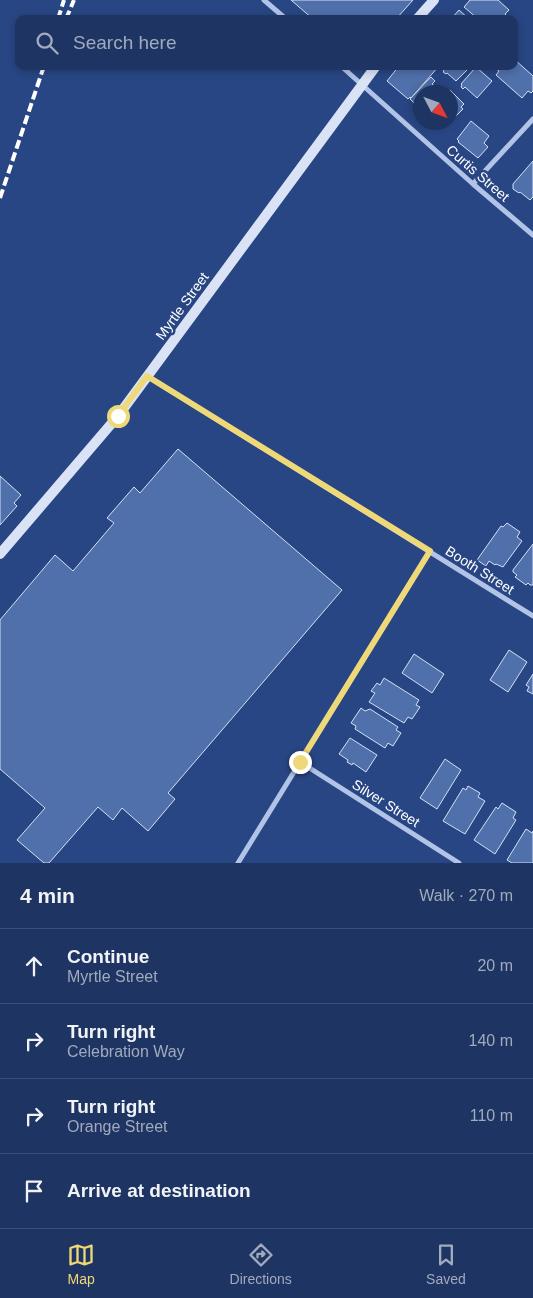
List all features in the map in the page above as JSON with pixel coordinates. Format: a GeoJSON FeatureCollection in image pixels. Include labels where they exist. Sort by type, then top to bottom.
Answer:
{"type":"FeatureCollection","features":[{"type":"Feature","properties":{"kind":"street"},"geometry":{"type":"LineString","coordinates":[[264,0],[281,15]]}},
{"type":"Feature","properties":{"kind":"street"},"geometry":{"type":"LineString","coordinates":[[421,15],[434,0]]}},
{"type":"Feature","properties":{"kind":"street","name":"Curtis Street"},"geometry":{"type":"LineString","coordinates":[[345,70],[533,235]]}},
{"type":"Feature","properties":{"kind":"street","name":"Myrtle Street"},"geometry":{"type":"LineString","coordinates":[[0,554],[118,416],[373,70]]}},
{"type":"Feature","properties":{"kind":"street"},"geometry":{"type":"LineString","coordinates":[[473,184],[533,119]]}},
{"type":"Feature","properties":{"kind":"street","name":"Booth Street"},"geometry":{"type":"LineString","coordinates":[[147,376],[533,616]]}},
{"type":"Feature","properties":{"kind":"street"},"geometry":{"type":"LineString","coordinates":[[238,863],[430,551]]}},
{"type":"Feature","properties":{"kind":"street","name":"Silver Street"},"geometry":{"type":"LineString","coordinates":[[300,762],[459,863]]}},
{"type":"Feature","properties":{"kind":"building"},"geometry":{"type":"Polygon","coordinates":[[[291,0],[413,0],[400,15],[308,15],[291,0]]]}},
{"type":"Feature","properties":{"kind":"building"},"geometry":{"type":"Polygon","coordinates":[[[470,0],[498,0],[509,10],[506,15],[473,15],[464,7],[470,0]]]}},
{"type":"Feature","properties":{"kind":"building"},"geometry":{"type":"Polygon","coordinates":[[[459,10],[465,15],[455,15],[459,10]]]}},
{"type":"Feature","properties":{"kind":"building"},"geometry":{"type":"Polygon","coordinates":[[[518,63],[533,76],[533,91],[531,93],[528,91],[522,98],[496,75],[499,71],[498,70],[518,70],[518,63]]]}},
{"type":"Feature","properties":{"kind":"building"},"geometry":{"type":"Polygon","coordinates":[[[396,70],[436,70],[422,85],[413,85],[413,96],[408,99],[387,81],[396,70]]]}},
{"type":"Feature","properties":{"kind":"building"},"geometry":{"type":"Polygon","coordinates":[[[443,70],[467,70],[456,81],[443,70]]]}},
{"type":"Feature","properties":{"kind":"building"},"geometry":{"type":"Polygon","coordinates":[[[473,70],[479,70],[492,81],[477,98],[465,87],[463,89],[461,84],[473,70]]]}},
{"type":"Feature","properties":{"kind":"building"},"geometry":{"type":"Polygon","coordinates":[[[431,77],[435,81],[432,84],[433,85],[423,85],[431,77]]]}},
{"type":"Feature","properties":{"kind":"building"},"geometry":{"type":"Polygon","coordinates":[[[458,98],[464,104],[461,107],[463,109],[458,114],[458,98]]]}},
{"type":"Feature","properties":{"kind":"building"},"geometry":{"type":"Polygon","coordinates":[[[471,121],[489,136],[484,143],[488,147],[478,158],[458,142],[457,139],[471,121]]]}},
{"type":"Feature","properties":{"kind":"building"},"geometry":{"type":"Polygon","coordinates":[[[533,161],[533,197],[530,200],[513,189],[513,184],[533,161]]]}},
{"type":"Feature","properties":{"kind":"building"},"geometry":{"type":"Polygon","coordinates":[[[178,449],[342,590],[168,793],[175,799],[148,831],[122,808],[113,820],[98,807],[49,863],[44,863],[17,840],[45,808],[0,769],[0,620],[55,555],[73,571],[114,523],[107,518],[134,487],[140,493],[178,449]]]}},
{"type":"Feature","properties":{"kind":"building"},"geometry":{"type":"Polygon","coordinates":[[[0,476],[21,495],[14,503],[17,506],[0,525],[0,476]]]}},
{"type":"Feature","properties":{"kind":"building"},"geometry":{"type":"Polygon","coordinates":[[[507,523],[520,532],[517,537],[522,541],[503,567],[489,561],[486,566],[477,560],[501,526],[503,527],[507,523]]]}},
{"type":"Feature","properties":{"kind":"building"},"geometry":{"type":"Polygon","coordinates":[[[533,544],[533,585],[528,583],[526,585],[515,577],[517,575],[513,570],[533,544]]]}},
{"type":"Feature","properties":{"kind":"building"},"geometry":{"type":"Polygon","coordinates":[[[509,650],[527,662],[508,692],[490,680],[509,650]]]}},
{"type":"Feature","properties":{"kind":"building"},"geometry":{"type":"Polygon","coordinates":[[[414,654],[444,674],[432,693],[402,673],[414,654]]]}},
{"type":"Feature","properties":{"kind":"building"},"geometry":{"type":"Polygon","coordinates":[[[533,674],[533,694],[527,691],[529,687],[526,685],[533,674]]]}},
{"type":"Feature","properties":{"kind":"building"},"geometry":{"type":"Polygon","coordinates":[[[384,678],[419,700],[416,705],[420,707],[412,719],[408,717],[404,723],[369,702],[375,693],[371,691],[377,683],[380,685],[384,678]]]}},
{"type":"Feature","properties":{"kind":"building"},"geometry":{"type":"Polygon","coordinates":[[[361,708],[365,711],[370,709],[398,727],[396,730],[401,733],[393,746],[388,743],[385,748],[355,729],[356,726],[351,723],[361,708]]]}},
{"type":"Feature","properties":{"kind":"building"},"geometry":{"type":"Polygon","coordinates":[[[350,738],[377,755],[366,772],[353,763],[352,765],[347,762],[348,760],[339,754],[350,738]]]}},
{"type":"Feature","properties":{"kind":"building"},"geometry":{"type":"Polygon","coordinates":[[[445,759],[461,770],[437,809],[420,798],[445,759]]]}},
{"type":"Feature","properties":{"kind":"building"},"geometry":{"type":"Polygon","coordinates":[[[468,786],[480,793],[478,797],[485,801],[465,834],[443,821],[463,788],[466,790],[468,786]]]}},
{"type":"Feature","properties":{"kind":"building"},"geometry":{"type":"Polygon","coordinates":[[[502,803],[516,812],[513,818],[516,820],[495,854],[474,840],[496,807],[498,809],[502,803]]]}},
{"type":"Feature","properties":{"kind":"building"},"geometry":{"type":"Polygon","coordinates":[[[526,829],[532,833],[533,831],[533,863],[512,863],[507,860],[526,829]]]}},
{"type":"Feature","properties":{"kind":"railway"},"geometry":{"type":"LineString","coordinates":[[59,15],[64,0]]}},
{"type":"Feature","properties":{"kind":"railway"},"geometry":{"type":"LineString","coordinates":[[68,15],[74,0]]}},
{"type":"Feature","properties":{"kind":"railway"},"geometry":{"type":"LineString","coordinates":[[0,198],[43,70]]}},
{"type":"Feature","properties":{"kind":"route"},"geometry":{"type":"LineString","coordinates":[[118,416],[147,376],[430,551],[300,762]]}}]}
